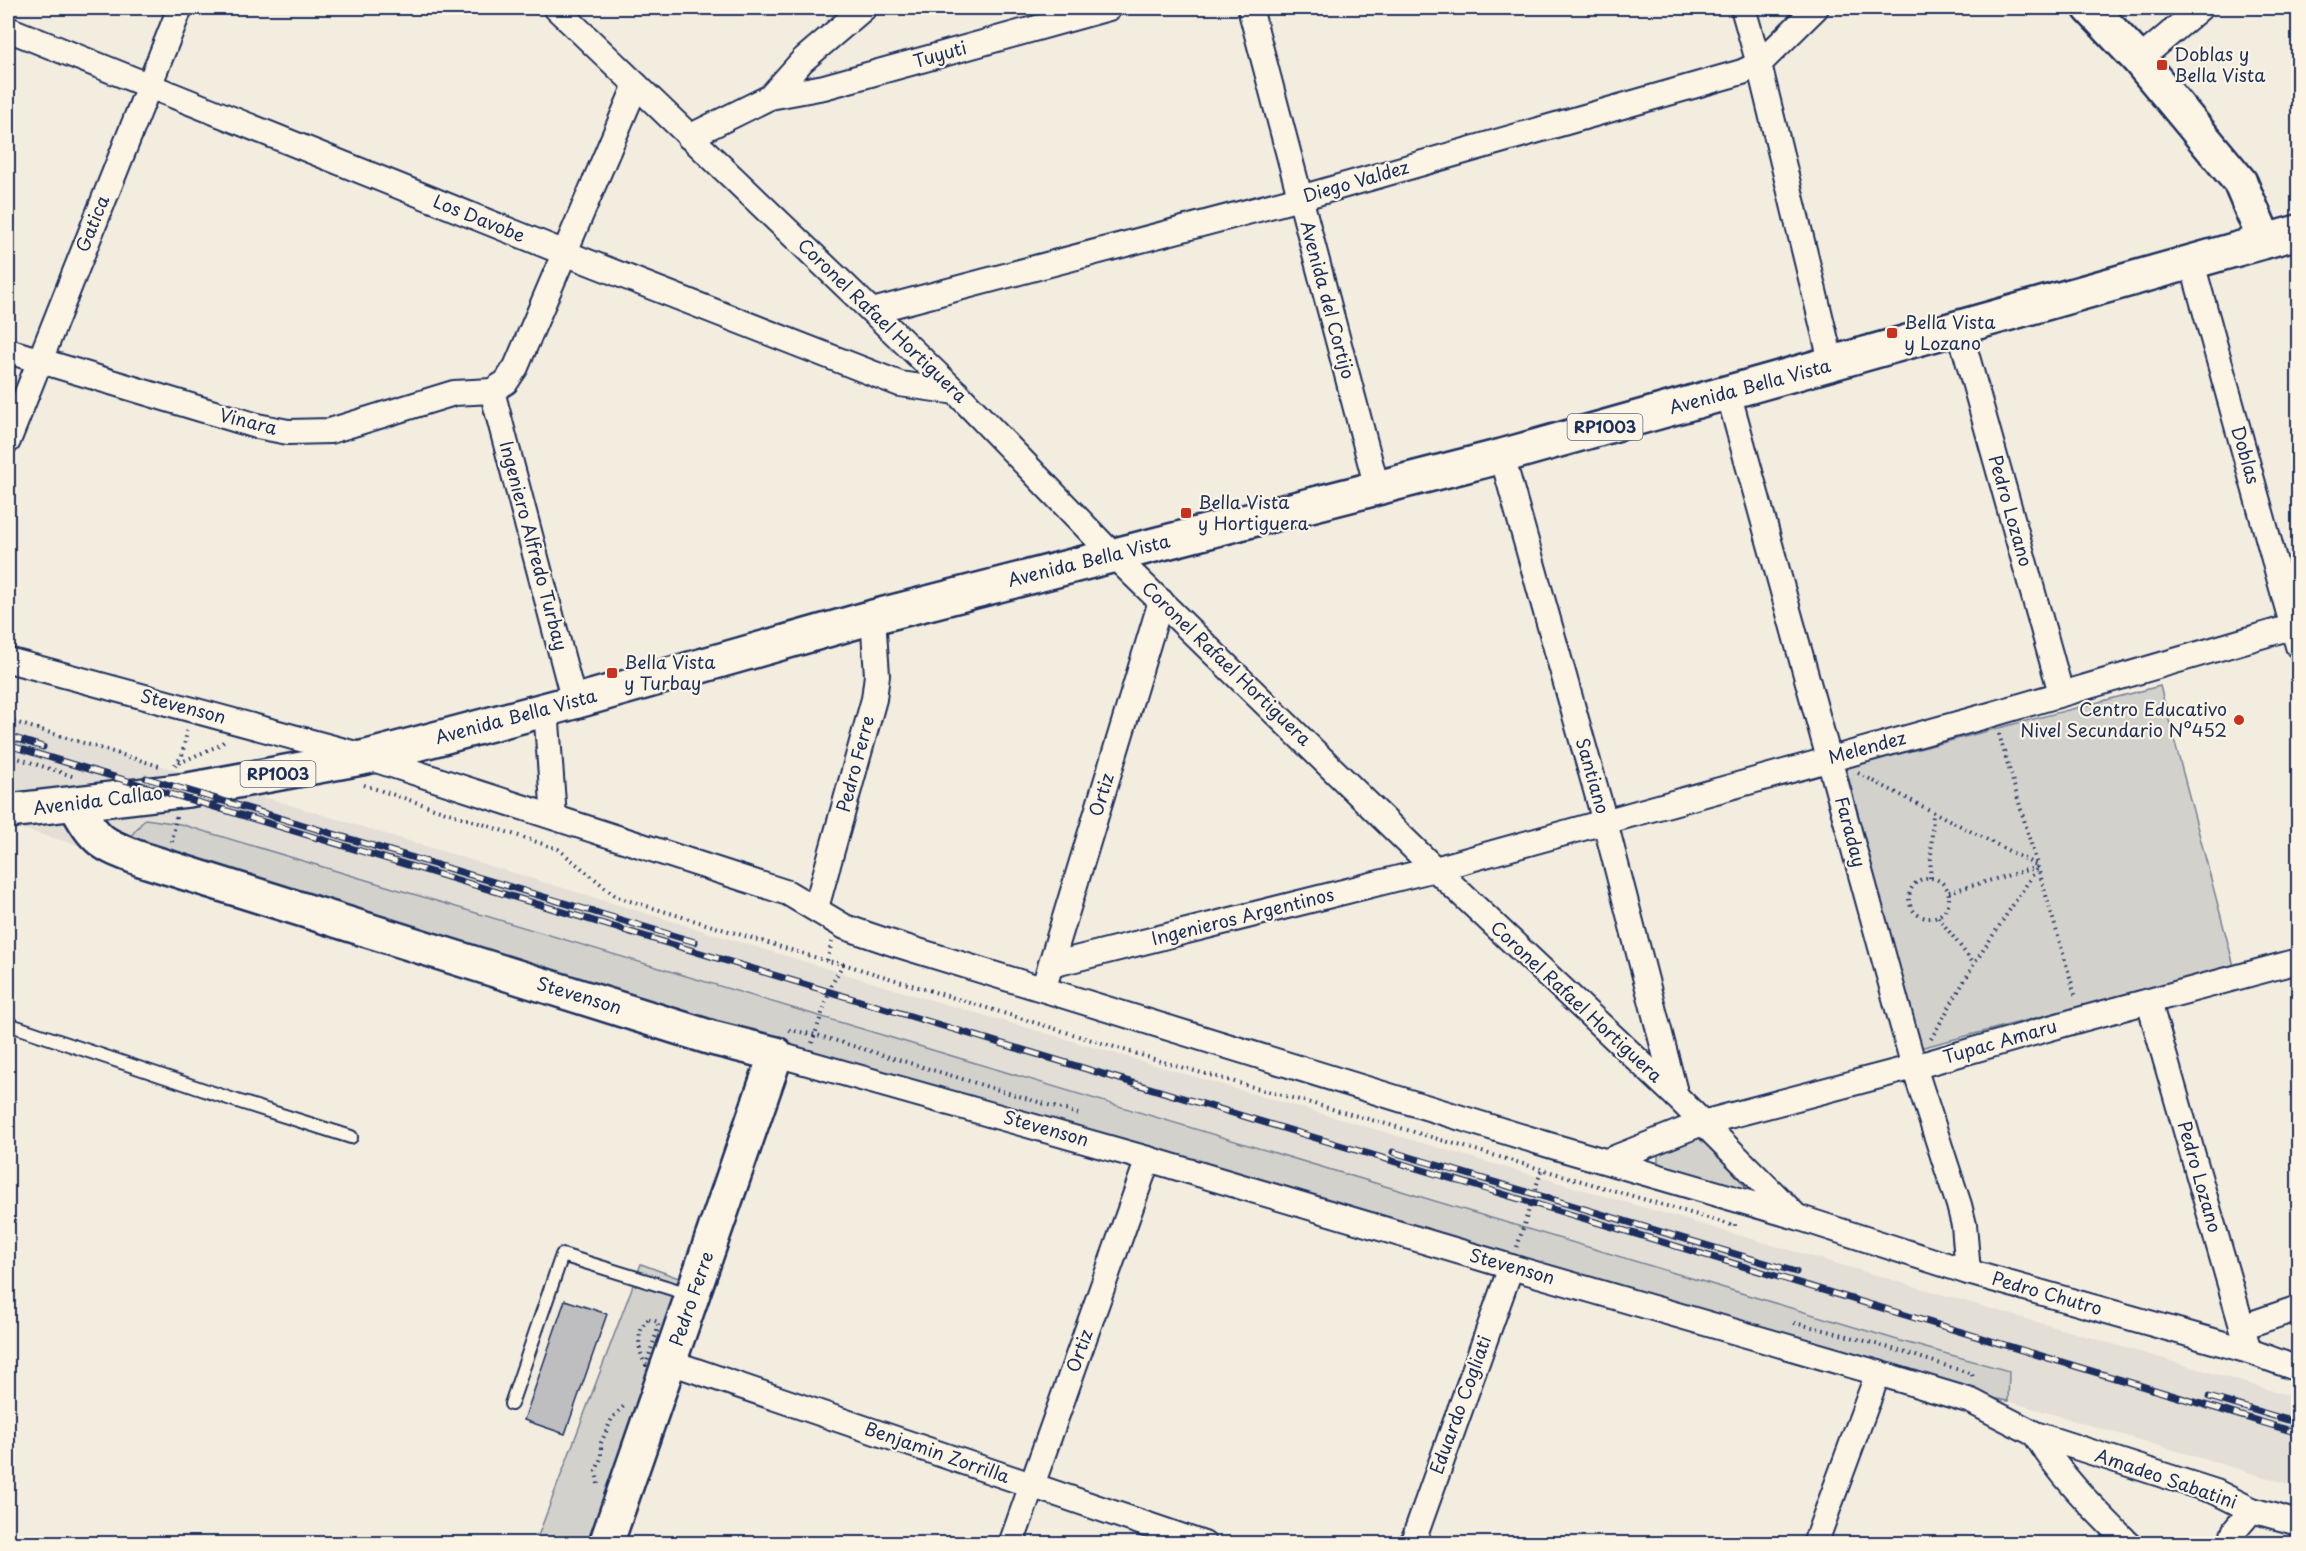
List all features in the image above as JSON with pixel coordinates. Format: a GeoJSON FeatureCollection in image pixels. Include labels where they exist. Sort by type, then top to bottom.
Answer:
{"type":"FeatureCollection","features":[{"type":"Feature","properties":{"kind":"main road"},"geometry":{"type":"LineString","coordinates":[[2090,8],[2139,60],[2240,182],[2265,241]]}},
{"type":"Feature","properties":{"kind":"main road","name":"Avenida Bella Vista"},"geometry":{"type":"LineString","coordinates":[[182,790],[360,771],[560,706],[873,616],[1502,456],[2298,232]]}},
{"type":"Feature","properties":{"kind":"main road","name":"Avenida Callao"},"geometry":{"type":"LineString","coordinates":[[8,811],[182,790]]}},
{"type":"Feature","properties":{"kind":"main road","name":"Stevenson"},"geometry":{"type":"LineString","coordinates":[[86,803],[91,832],[109,847],[141,859],[700,1034],[790,1057]]}},
{"type":"Feature","properties":{"kind":"main road","name":"Pedro Ferre"},"geometry":{"type":"LineString","coordinates":[[606,1544],[693,1295],[790,1057]]}},
{"type":"Feature","properties":{"kind":"street","name":"Gatica"},"geometry":{"type":"LineString","coordinates":[[8,441],[180,8]]}},
{"type":"Feature","properties":{"kind":"street","name":"Coronel Rafael Hortiguera"},"geometry":{"type":"LineString","coordinates":[[556,8],[956,392],[1113,555],[1435,869],[1676,1096],[1797,1216]]}},
{"type":"Feature","properties":{"kind":"street"},"geometry":{"type":"LineString","coordinates":[[689,137],[770,97],[803,60],[864,8]]}},
{"type":"Feature","properties":{"kind":"street","name":"Tuyuti"},"geometry":{"type":"LineString","coordinates":[[770,97],[824,87],[1109,8]]}},
{"type":"Feature","properties":{"kind":"street","name":"Avenida del Cortijo"},"geometry":{"type":"LineString","coordinates":[[1250,8],[1377,488]]}},
{"type":"Feature","properties":{"kind":"street"},"geometry":{"type":"LineString","coordinates":[[1743,8],[1759,64],[1832,364]]}},
{"type":"Feature","properties":{"kind":"street","name":"Diego Valdez"},"geometry":{"type":"LineString","coordinates":[[872,311],[1300,198],[1742,72],[1759,64],[1816,8]]}},
{"type":"Feature","properties":{"kind":"street"},"geometry":{"type":"LineString","coordinates":[[2139,60],[2200,8]]}},
{"type":"Feature","properties":{"kind":"street","name":"Los Davobe"},"geometry":{"type":"LineString","coordinates":[[8,29],[565,253],[900,384],[956,392]]}},
{"type":"Feature","properties":{"kind":"street"},"geometry":{"type":"LineString","coordinates":[[492,391],[506,382],[516,367],[636,85]]}},
{"type":"Feature","properties":{"kind":"street","name":"Doblas"},"geometry":{"type":"LineString","coordinates":[[2192,263],[2297,632]]}},
{"type":"Feature","properties":{"kind":"street","name":"Pedro Lozano"},"geometry":{"type":"LineString","coordinates":[[1959,328],[2061,693]]}},
{"type":"Feature","properties":{"kind":"street","name":"Vinara"},"geometry":{"type":"LineString","coordinates":[[8,351],[257,426],[288,432],[330,431],[454,393],[492,391]]}},
{"type":"Feature","properties":{"kind":"street","name":"Ingeniero Alfredo Turbay"},"geometry":{"type":"LineString","coordinates":[[492,391],[560,706],[554,818]]}},
{"type":"Feature","properties":{"kind":"street","name":"Faraday"},"geometry":{"type":"LineString","coordinates":[[1728,392],[1914,1067],[1964,1226],[1968,1272]]}},
{"type":"Feature","properties":{"kind":"street","name":"Santiano"},"geometry":{"type":"LineString","coordinates":[[1502,456],[1605,822],[1676,1096]]}},
{"type":"Feature","properties":{"kind":"street","name":"Ortiz"},"geometry":{"type":"LineString","coordinates":[[1043,988],[1161,601]]}},
{"type":"Feature","properties":{"kind":"street","name":"Pedro Ferre"},"geometry":{"type":"LineString","coordinates":[[816,908],[874,699],[878,675],[873,616]]}},
{"type":"Feature","properties":{"kind":"street","name":"Melendez"},"geometry":{"type":"LineString","coordinates":[[1435,869],[1994,714],[2061,693],[2297,632]]}},
{"type":"Feature","properties":{"kind":"street","name":"Stevenson"},"geometry":{"type":"LineString","coordinates":[[8,660],[239,722],[360,771],[554,818],[788,893],[845,927],[889,942],[1549,1145],[1797,1216]]}},
{"type":"Feature","properties":{"kind":"street","name":"Ingenieros Argentinos"},"geometry":{"type":"LineString","coordinates":[[1051,965],[1435,869]]}},
{"type":"Feature","properties":{"kind":"street","name":"Tupac Amaru"},"geometry":{"type":"LineString","coordinates":[[1607,1161],[1702,1123],[2298,961]]}},
{"type":"Feature","properties":{"kind":"street","name":"Pedro Lozano"},"geometry":{"type":"LineString","coordinates":[[2149,1002],[2249,1351]]}},
{"type":"Feature","properties":{"kind":"street","name":"Stevenson"},"geometry":{"type":"LineString","coordinates":[[790,1057],[1148,1158],[1971,1401],[2034,1434]]}},
{"type":"Feature","properties":{"kind":"street","name":"Ortiz"},"geometry":{"type":"LineString","coordinates":[[1011,1544],[1148,1158]]}},
{"type":"Feature","properties":{"kind":"street","name":"Pedro Chutro"},"geometry":{"type":"LineString","coordinates":[[1797,1216],[1968,1272],[2249,1351],[2298,1369]]}},
{"type":"Feature","properties":{"kind":"street","name":"Eduardo Cogliati"},"geometry":{"type":"LineString","coordinates":[[1412,1544],[1511,1267]]}},
{"type":"Feature","properties":{"kind":"street"},"geometry":{"type":"LineString","coordinates":[[2242,1327],[2298,1308]]}},
{"type":"Feature","properties":{"kind":"street","name":"Benjamin Zorrilla"},"geometry":{"type":"LineString","coordinates":[[670,1362],[1204,1544]]}},
{"type":"Feature","properties":{"kind":"street"},"geometry":{"type":"LineString","coordinates":[[1815,1544],[1878,1373]]}},
{"type":"Feature","properties":{"kind":"street"},"geometry":{"type":"LineString","coordinates":[[2034,1434],[2091,1506],[2129,1544]]}},
{"type":"Feature","properties":{"kind":"street","name":"Amadeo Sabatini"},"geometry":{"type":"LineString","coordinates":[[2034,1434],[2216,1492],[2252,1510],[2298,1523]]}},
{"type":"Feature","properties":{"kind":"street"},"geometry":{"type":"LineString","coordinates":[[2230,1544],[2235,1530],[2252,1510]]}},
{"type":"Feature","properties":{"kind":"lane"},"geometry":{"type":"LineString","coordinates":[[8,1024],[351,1137]]}},
{"type":"Feature","properties":{"kind":"lane"},"geometry":{"type":"LineString","coordinates":[[511,1404],[562,1255],[693,1295]]}},
{"type":"Feature","properties":{"kind":"path"},"geometry":{"type":"LineString","coordinates":[[1994,714],[2082,1019]]}},
{"type":"Feature","properties":{"kind":"path"},"geometry":{"type":"LineString","coordinates":[[8,720],[167,769],[182,790]]}},
{"type":"Feature","properties":{"kind":"path"},"geometry":{"type":"LineString","coordinates":[[182,790],[239,722]]}},
{"type":"Feature","properties":{"kind":"path"},"geometry":{"type":"LineString","coordinates":[[171,851],[182,790],[182,756],[188,727]]}},
{"type":"Feature","properties":{"kind":"path"},"geometry":{"type":"LineString","coordinates":[[8,755],[74,775],[86,803]]}},
{"type":"Feature","properties":{"kind":"path"},"geometry":{"type":"LineString","coordinates":[[1830,759],[2038,866]]}},
{"type":"Feature","properties":{"kind":"path"},"geometry":{"type":"LineString","coordinates":[[360,771],[364,785],[558,849],[617,897],[1177,1066],[1735,1226],[1733,1198]]}},
{"type":"Feature","properties":{"kind":"path"},"geometry":{"type":"LineString","coordinates":[[1930,878],[1932,812]]}},
{"type":"Feature","properties":{"kind":"path"},"geometry":{"type":"LineString","coordinates":[[1948,892],[2038,866]]}},
{"type":"Feature","properties":{"kind":"path"},"geometry":{"type":"LineString","coordinates":[[1914,1067],[1974,964],[2038,866]]}},
{"type":"Feature","properties":{"kind":"path"},"geometry":{"type":"LineString","coordinates":[[1930,878],[1943,883],[1948,892],[1948,908],[1938,917],[1918,916],[1910,906],[1910,892],[1918,882],[1930,878]]}},
{"type":"Feature","properties":{"kind":"path"},"geometry":{"type":"LineString","coordinates":[[1938,917],[1974,964]]}},
{"type":"Feature","properties":{"kind":"path"},"geometry":{"type":"LineString","coordinates":[[827,961],[836,922]]}},
{"type":"Feature","properties":{"kind":"path"},"geometry":{"type":"LineString","coordinates":[[790,1057],[817,1035],[832,984],[843,964]]}},
{"type":"Feature","properties":{"kind":"path"},"geometry":{"type":"LineString","coordinates":[[1511,1267],[1549,1145]]}},
{"type":"Feature","properties":{"kind":"path"},"geometry":{"type":"LineString","coordinates":[[598,1486],[596,1471],[601,1458],[601,1443],[612,1418],[628,1403]]}},
{"type":"Feature","properties":{"kind":"shaded area"},"geometry":{"type":"Polygon","coordinates":[[[2160,686],[2234,966],[1920,1048],[1846,768],[2160,686]]]}},
{"type":"Feature","properties":{"kind":"shaded area"},"geometry":{"type":"Polygon","coordinates":[[[8,719],[904,992],[2298,1398],[2298,1487],[2008,1401],[8,825],[8,719]]]}},
{"type":"Feature","properties":{"kind":"shaded area"},"geometry":{"type":"Polygon","coordinates":[[[145,819],[180,824],[1904,1342],[2009,1371],[2008,1401],[1956,1391],[168,862],[130,837],[145,819]]]}},
{"type":"Feature","properties":{"kind":"shaded area"},"geometry":{"type":"Polygon","coordinates":[[[1696,1136],[1707,1141],[1749,1191],[1658,1166],[1658,1154],[1696,1136]]]}},
{"type":"Feature","properties":{"kind":"shaded area"},"geometry":{"type":"Polygon","coordinates":[[[641,1264],[684,1280],[591,1543],[535,1544],[641,1264]]]}},
{"type":"Feature","properties":{"kind":"building"},"geometry":{"type":"Polygon","coordinates":[[[565,1300],[607,1314],[565,1434],[524,1420],[565,1300]]]}},
{"type":"Feature","properties":{"kind":"railway"},"geometry":{"type":"LineString","coordinates":[[8,736],[43,747]]}},
{"type":"Feature","properties":{"kind":"railway"},"geometry":{"type":"LineString","coordinates":[[8,745],[2298,1433]]}},
{"type":"Feature","properties":{"kind":"railway"},"geometry":{"type":"LineString","coordinates":[[146,778],[695,942]]}},
{"type":"Feature","properties":{"kind":"railway"},"geometry":{"type":"LineString","coordinates":[[1393,1152],[1796,1272]]}},
{"type":"Feature","properties":{"kind":"railway"},"geometry":{"type":"LineString","coordinates":[[2209,1397],[2298,1423]]}},
{"type":"Feature","properties":{"kind":"place","name":"Doblas y Bella Vista"},"geometry":{"type":"Point","coordinates":[2162,65]}},
{"type":"Feature","properties":{"kind":"place","name":"Bella Vista y Lozano"},"geometry":{"type":"Point","coordinates":[1892,333]}},
{"type":"Feature","properties":{"kind":"place","name":"Bella Vista y Hortiguera"},"geometry":{"type":"Point","coordinates":[1186,513]}},
{"type":"Feature","properties":{"kind":"place","name":"Bella Vista y Turbay"},"geometry":{"type":"Point","coordinates":[612,673]}},
{"type":"Feature","properties":{"kind":"place","name":"Centro Educativo Nivel Secundario Nº452"},"geometry":{"type":"Point","coordinates":[2239,720]}}]}
